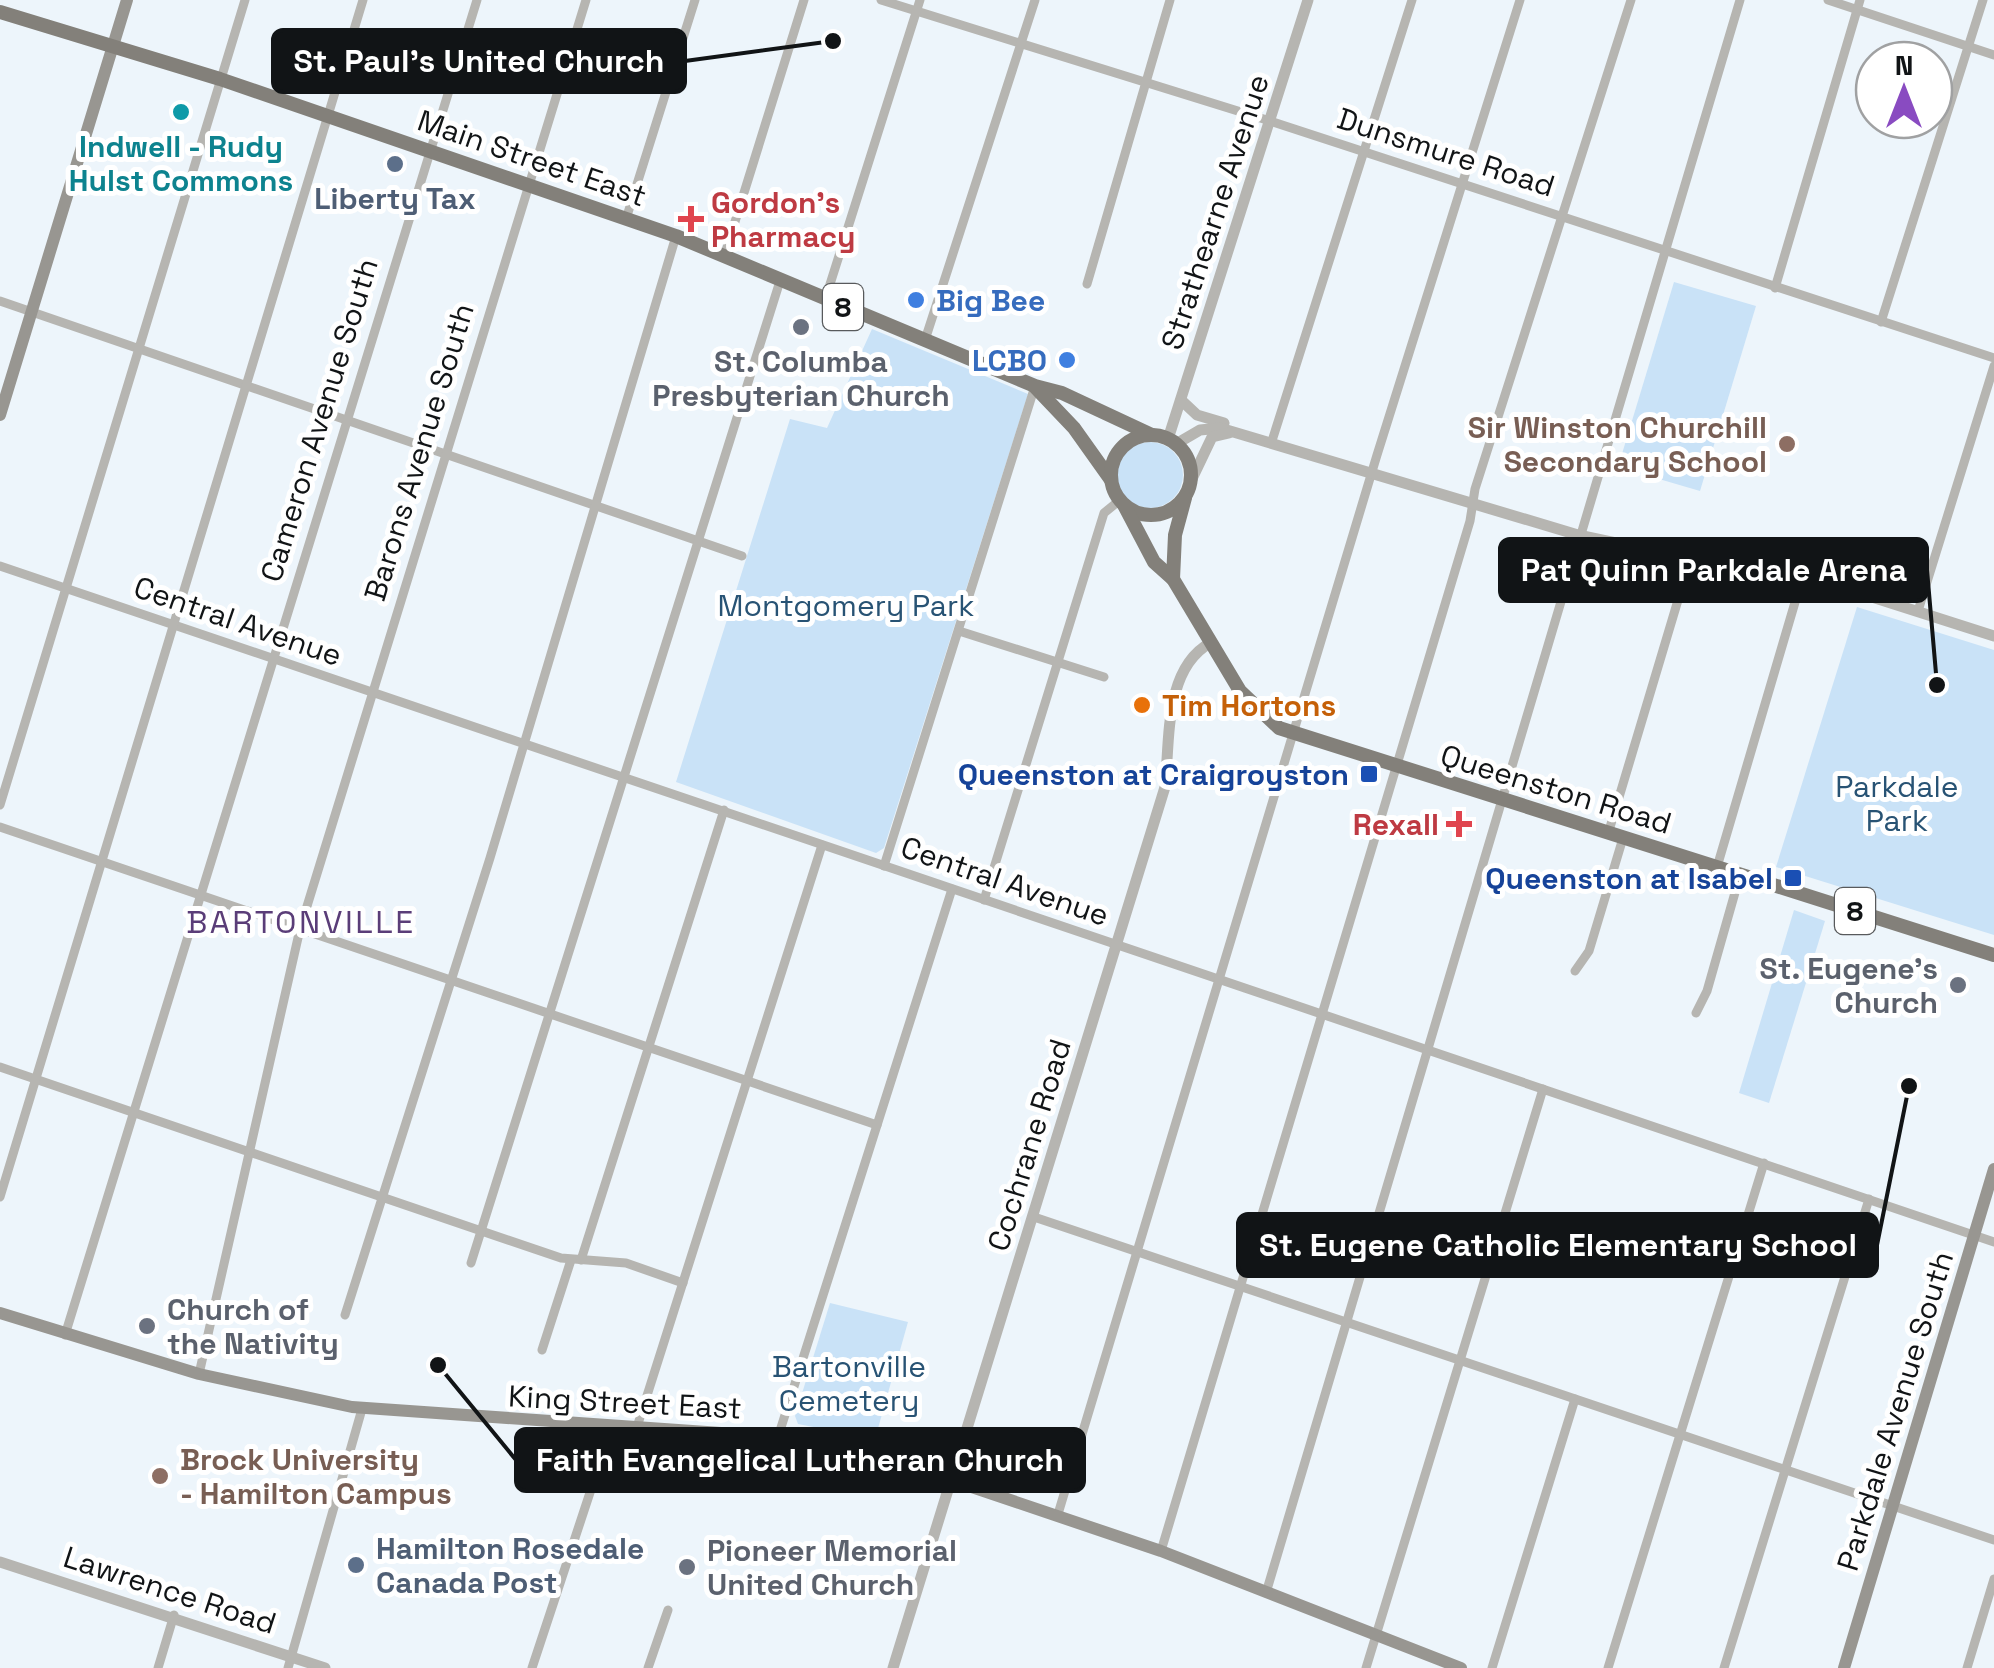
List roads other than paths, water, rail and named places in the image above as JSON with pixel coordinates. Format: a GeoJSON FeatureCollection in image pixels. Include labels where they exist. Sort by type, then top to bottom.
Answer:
{"type":"FeatureCollection","features":[{"type":"Feature","properties":{"kind":"main road"},"geometry":{"type":"LineString","coordinates":[[0,415],[126,0]]}},
{"type":"Feature","properties":{"kind":"main road","name":"Main Street East"},"geometry":{"type":"LineString","coordinates":[[0,13],[220,79],[676,236],[1035,386],[1062,393],[1152,435]]}},
{"type":"Feature","properties":{"kind":"main road","name":"Main Street East"},"geometry":{"type":"LineString","coordinates":[[1035,386],[1074,428],[1111,480]]}},
{"type":"Feature","properties":{"kind":"main road"},"geometry":{"type":"LineString","coordinates":[[1173,579],[1175,535],[1191,481],[1189,461],[1172,441],[1152,435],[1123,446],[1112,466],[1111,480],[1122,503],[1152,515],[1170,510],[1185,497]]}},
{"type":"Feature","properties":{"kind":"main road","name":"Queenston Road"},"geometry":{"type":"LineString","coordinates":[[1122,503],[1154,562],[1173,579],[1253,707],[1294,735],[1994,954]]}},
{"type":"Feature","properties":{"kind":"main road","name":"Parkdale Avenue South"},"geometry":{"type":"LineString","coordinates":[[1844,1668],[1994,1170]]}},
{"type":"Feature","properties":{"kind":"main road","name":"King Street East"},"geometry":{"type":"LineString","coordinates":[[0,1313],[199,1374],[362,1409],[778,1437],[877,1455],[1161,1551],[1460,1668]]}},
{"type":"Feature","properties":{"kind":"street"},"geometry":{"type":"LineString","coordinates":[[0,13],[5,0]]}},
{"type":"Feature","properties":{"kind":"street"},"geometry":{"type":"LineString","coordinates":[[0,806],[246,0]]}},
{"type":"Feature","properties":{"kind":"street"},"geometry":{"type":"LineString","coordinates":[[1,1189],[363,0]]}},
{"type":"Feature","properties":{"kind":"street","name":"Cameron Avenue South"},"geometry":{"type":"LineString","coordinates":[[65,1335],[477,0]]}},
{"type":"Feature","properties":{"kind":"street","name":"Barons Avenue South"},"geometry":{"type":"LineString","coordinates":[[199,1374],[300,929],[586,0]]}},
{"type":"Feature","properties":{"kind":"street"},"geometry":{"type":"LineString","coordinates":[[626,219],[696,0]]}},
{"type":"Feature","properties":{"kind":"street"},"geometry":{"type":"LineString","coordinates":[[724,257],[804,0]]}},
{"type":"Feature","properties":{"kind":"street","name":"Dunsmure Road"},"geometry":{"type":"LineString","coordinates":[[881,0],[918,5],[1021,43],[1994,358]]}},
{"type":"Feature","properties":{"kind":"street"},"geometry":{"type":"LineString","coordinates":[[926,340],[1035,0]]}},
{"type":"Feature","properties":{"kind":"street"},"geometry":{"type":"LineString","coordinates":[[1087,284],[1122,177],[1128,134],[1170,0]]}},
{"type":"Feature","properties":{"kind":"street","name":"Strathearne Avenue"},"geometry":{"type":"LineString","coordinates":[[1172,441],[1181,400],[1308,0]]}},
{"type":"Feature","properties":{"kind":"street"},"geometry":{"type":"LineString","coordinates":[[1271,444],[1412,0]]}},
{"type":"Feature","properties":{"kind":"street"},"geometry":{"type":"LineString","coordinates":[[1058,1514],[1520,0]]}},
{"type":"Feature","properties":{"kind":"street"},"geometry":{"type":"LineString","coordinates":[[1161,1551],[1472,506],[1631,0]]}},
{"type":"Feature","properties":{"kind":"street"},"geometry":{"type":"LineString","coordinates":[[1266,1593],[1740,0]]}},
{"type":"Feature","properties":{"kind":"street"},"geometry":{"type":"LineString","coordinates":[[1828,0],[1859,5],[1994,54]]}},
{"type":"Feature","properties":{"kind":"street"},"geometry":{"type":"LineString","coordinates":[[1882,322],[1982,0]]}},
{"type":"Feature","properties":{"kind":"street"},"geometry":{"type":"LineString","coordinates":[[825,300],[918,5]]}},
{"type":"Feature","properties":{"kind":"street"},"geometry":{"type":"LineString","coordinates":[[1775,288],[1859,5]]}},
{"type":"Feature","properties":{"kind":"street"},"geometry":{"type":"LineString","coordinates":[[345,1315],[452,980],[676,236]]}},
{"type":"Feature","properties":{"kind":"street"},"geometry":{"type":"LineString","coordinates":[[471,1263],[780,281]]}},
{"type":"Feature","properties":{"kind":"street"},"geometry":{"type":"LineString","coordinates":[[0,302],[742,556]]}},
{"type":"Feature","properties":{"kind":"street"},"geometry":{"type":"LineString","coordinates":[[1918,611],[1994,366]]}},
{"type":"Feature","properties":{"kind":"street"},"geometry":{"type":"LineString","coordinates":[[884,866],[1035,386]]}},
{"type":"Feature","properties":{"kind":"street"},"geometry":{"type":"LineString","coordinates":[[1181,400],[1191,412],[1224,422],[1235,435]]}},
{"type":"Feature","properties":{"kind":"street"},"geometry":{"type":"LineString","coordinates":[[1172,441],[1202,429],[1220,428],[1578,535],[1801,582],[1918,611],[1994,636]]}},
{"type":"Feature","properties":{"kind":"street"},"geometry":{"type":"LineString","coordinates":[[1191,481],[1212,438],[1235,435]]}},
{"type":"Feature","properties":{"kind":"street"},"geometry":{"type":"LineString","coordinates":[[984,900],[1104,513],[1122,503]]}},
{"type":"Feature","properties":{"kind":"street"},"geometry":{"type":"LineString","coordinates":[[1574,971],[1589,951],[1615,836],[1690,560]]}},
{"type":"Feature","properties":{"kind":"street","name":"Central Avenue"},"geometry":{"type":"LineString","coordinates":[[0,566],[626,775],[1994,1242]]}},
{"type":"Feature","properties":{"kind":"street"},"geometry":{"type":"LineString","coordinates":[[1717,867],[1801,582]]}},
{"type":"Feature","properties":{"kind":"street"},"geometry":{"type":"LineString","coordinates":[[959,631],[1104,678]]}},
{"type":"Feature","properties":{"kind":"street","name":"Cochrane Road"},"geometry":{"type":"LineString","coordinates":[[893,1668],[1165,788],[1176,690],[1187,659],[1210,643]]}},
{"type":"Feature","properties":{"kind":"street"},"geometry":{"type":"LineString","coordinates":[[542,1350],[648,1047],[724,810]]}},
{"type":"Feature","properties":{"kind":"street"},"geometry":{"type":"LineString","coordinates":[[0,827],[877,1124]]}},
{"type":"Feature","properties":{"kind":"street"},"geometry":{"type":"LineString","coordinates":[[637,1427],[822,845]]}},
{"type":"Feature","properties":{"kind":"street"},"geometry":{"type":"LineString","coordinates":[[1696,1013],[1707,991],[1740,875]]}},
{"type":"Feature","properties":{"kind":"street"},"geometry":{"type":"LineString","coordinates":[[778,1437],[952,889]]}},
{"type":"Feature","properties":{"kind":"street"},"geometry":{"type":"LineString","coordinates":[[0,1067],[481,1232],[576,1260],[626,1263],[683,1283]]}},
{"type":"Feature","properties":{"kind":"street"},"geometry":{"type":"LineString","coordinates":[[1366,1668],[1542,1089]]}},
{"type":"Feature","properties":{"kind":"street"},"geometry":{"type":"LineString","coordinates":[[1608,1668],[1764,1163]]}},
{"type":"Feature","properties":{"kind":"street"},"geometry":{"type":"LineString","coordinates":[[1724,1668],[1869,1199]]}},
{"type":"Feature","properties":{"kind":"street"},"geometry":{"type":"LineString","coordinates":[[1034,1216],[1994,1540]]}},
{"type":"Feature","properties":{"kind":"street"},"geometry":{"type":"LineString","coordinates":[[1492,1668],[1575,1399]]}},
{"type":"Feature","properties":{"kind":"street"},"geometry":{"type":"LineString","coordinates":[[290,1662],[362,1409]]}},
{"type":"Feature","properties":{"kind":"street"},"geometry":{"type":"LineString","coordinates":[[532,1668],[612,1426]]}},
{"type":"Feature","properties":{"kind":"street","name":"Lawrence Road"},"geometry":{"type":"LineString","coordinates":[[0,1562],[174,1615],[290,1662],[324,1668]]}},
{"type":"Feature","properties":{"kind":"street"},"geometry":{"type":"LineString","coordinates":[[1967,1668],[1994,1579]]}},
{"type":"Feature","properties":{"kind":"street"},"geometry":{"type":"LineString","coordinates":[[648,1668],[668,1610]]}},
{"type":"Feature","properties":{"kind":"street"},"geometry":{"type":"LineString","coordinates":[[158,1668],[174,1615]]}},
{"type":"Feature","properties":{"kind":"place","name":"St. Paul's United Church"},"geometry":{"type":"Point","coordinates":[833,41]}},
{"type":"Feature","properties":{"kind":"place","name":"Indwell - Rudy Hulst Commons"},"geometry":{"type":"Point","coordinates":[181,112]}},
{"type":"Feature","properties":{"kind":"place","name":"Liberty Tax"},"geometry":{"type":"Point","coordinates":[395,164]}},
{"type":"Feature","properties":{"kind":"place","name":"Gordon’s Pharmacy"},"geometry":{"type":"Point","coordinates":[691,219]}},
{"type":"Feature","properties":{"kind":"place","name":"Big Bee"},"geometry":{"type":"Point","coordinates":[916,300]}},
{"type":"Feature","properties":{"kind":"place","name":"St. Columba Presbyterian Church"},"geometry":{"type":"Point","coordinates":[801,327]}},
{"type":"Feature","properties":{"kind":"place","name":"LCBO"},"geometry":{"type":"Point","coordinates":[1067,360]}},
{"type":"Feature","properties":{"kind":"place","name":"Sir Winston Churchill Secondary School"},"geometry":{"type":"Point","coordinates":[1787,444]}},
{"type":"Feature","properties":{"kind":"place","name":"Pat Quinn Parkdale Arena"},"geometry":{"type":"Point","coordinates":[1937,685]}},
{"type":"Feature","properties":{"kind":"place","name":"Tim Hortons"},"geometry":{"type":"Point","coordinates":[1142,705]}},
{"type":"Feature","properties":{"kind":"place","name":"Queenston at Craigroyston"},"geometry":{"type":"Point","coordinates":[1369,774]}},
{"type":"Feature","properties":{"kind":"place","name":"Rexall"},"geometry":{"type":"Point","coordinates":[1459,824]}},
{"type":"Feature","properties":{"kind":"place","name":"Queenston at Isabel"},"geometry":{"type":"Point","coordinates":[1793,878]}},
{"type":"Feature","properties":{"kind":"place","name":"St. Eugene's Church"},"geometry":{"type":"Point","coordinates":[1958,985]}},
{"type":"Feature","properties":{"kind":"place","name":"St. Eugene Catholic Elementary School"},"geometry":{"type":"Point","coordinates":[1909,1086]}},
{"type":"Feature","properties":{"kind":"place","name":"Church of the Nativity"},"geometry":{"type":"Point","coordinates":[147,1326]}},
{"type":"Feature","properties":{"kind":"place","name":"Faith Evangelical Lutheran Church"},"geometry":{"type":"Point","coordinates":[438,1365]}},
{"type":"Feature","properties":{"kind":"place","name":"Brock University - Hamilton Campus"},"geometry":{"type":"Point","coordinates":[160,1476]}},
{"type":"Feature","properties":{"kind":"place","name":"Hamilton Rosedale Canada Post"},"geometry":{"type":"Point","coordinates":[356,1565]}},
{"type":"Feature","properties":{"kind":"place","name":"Pioneer Memorial United Church"},"geometry":{"type":"Point","coordinates":[687,1567]}},
{"type":"Feature","properties":{"kind":"district","name":"BARTONVILLE"},"geometry":{"type":"Point","coordinates":[301,922]}},
{"type":"Feature","properties":{"kind":"park label","name":"Montgomery Park"},"geometry":{"type":"Point","coordinates":[846,605]}},
{"type":"Feature","properties":{"kind":"park label","name":"Parkdale Park"},"geometry":{"type":"Point","coordinates":[1897,803]}},
{"type":"Feature","properties":{"kind":"park label","name":"Bartonville Cemetery"},"geometry":{"type":"Point","coordinates":[849,1383]}}]}
